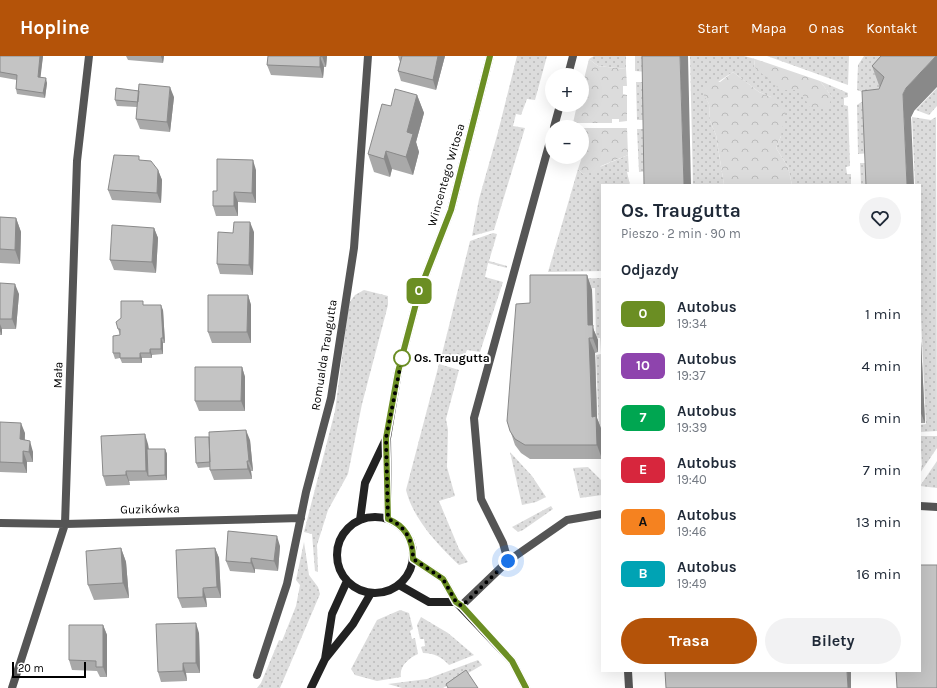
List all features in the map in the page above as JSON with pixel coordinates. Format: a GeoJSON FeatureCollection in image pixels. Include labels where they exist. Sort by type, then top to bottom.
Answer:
{"type":"FeatureCollection","features":[{"type":"Feature","properties":{"kind":"street","name":"Mała"},"geometry":{"type":"LineString","coordinates":[[12,688],[65,524],[77,161],[89,56]]}},
{"type":"Feature","properties":{"kind":"street","name":"Romualda Traugutta"},"geometry":{"type":"LineString","coordinates":[[257,674],[287,584],[301,518],[331,398],[354,248],[368,56]]}},
{"type":"Feature","properties":{"kind":"street","name":"Wincentego Witosa"},"geometry":{"type":"LineString","coordinates":[[388,519],[386,438],[398,372],[419,292],[451,210],[490,56]]}},
{"type":"Feature","properties":{"kind":"street"},"geometry":{"type":"LineString","coordinates":[[570,68],[573,56]]}},
{"type":"Feature","properties":{"kind":"street"},"geometry":{"type":"LineString","coordinates":[[508,561],[503,543],[481,500],[474,418],[545,159]]}},
{"type":"Feature","properties":{"kind":"street","name":"Wincentego Witosa"},"geometry":{"type":"LineString","coordinates":[[360,520],[365,483],[386,438]]}},
{"type":"Feature","properties":{"kind":"street"},"geometry":{"type":"LineString","coordinates":[[921,506],[937,507]]}},
{"type":"Feature","properties":{"kind":"street"},"geometry":{"type":"LineString","coordinates":[[399,585],[429,602],[459,604],[508,561],[568,520],[601,514]]}},
{"type":"Feature","properties":{"kind":"street"},"geometry":{"type":"LineString","coordinates":[[372,517],[388,519],[404,529],[410,538],[413,559],[409,573],[399,585],[386,592],[371,593],[356,588],[347,581],[340,571],[337,559],[337,547],[342,535],[350,526],[360,520],[372,517]]}},
{"type":"Feature","properties":{"kind":"street","name":"Guzikówka"},"geometry":{"type":"LineString","coordinates":[[0,523],[65,524],[301,518]]}},
{"type":"Feature","properties":{"kind":"street"},"geometry":{"type":"LineString","coordinates":[[413,559],[443,579],[459,604],[512,661],[526,688]]}},
{"type":"Feature","properties":{"kind":"street"},"geometry":{"type":"LineString","coordinates":[[325,659],[332,614],[347,581]]}},
{"type":"Feature","properties":{"kind":"street"},"geometry":{"type":"LineString","coordinates":[[311,688],[325,659],[353,624],[371,593]]}},
{"type":"Feature","properties":{"kind":"street"},"geometry":{"type":"LineString","coordinates":[[628,672],[629,688]]}},
{"type":"Feature","properties":{"kind":"green space"},"geometry":{"type":"Polygon","coordinates":[[[517,56],[547,56],[535,100],[527,99],[521,115],[516,114],[513,126],[525,128],[494,230],[472,236],[479,199],[517,56]]]}},
{"type":"Feature","properties":{"kind":"green space"},"geometry":{"type":"Polygon","coordinates":[[[594,56],[626,56],[626,69],[598,66],[589,59],[594,56]]]}},
{"type":"Feature","properties":{"kind":"green space"},"geometry":{"type":"Polygon","coordinates":[[[635,56],[647,56],[647,72],[635,71],[635,56]]]}},
{"type":"Feature","properties":{"kind":"green space"},"geometry":{"type":"Polygon","coordinates":[[[690,56],[744,56],[755,59],[754,67],[763,73],[791,86],[832,97],[820,81],[848,93],[848,97],[844,98],[844,105],[848,106],[850,166],[846,167],[847,174],[851,174],[851,184],[792,184],[788,167],[776,148],[781,136],[771,97],[759,92],[733,72],[703,92],[709,104],[710,121],[716,135],[724,184],[693,184],[690,56]]]}},
{"type":"Feature","properties":{"kind":"green space"},"geometry":{"type":"Polygon","coordinates":[[[767,56],[849,56],[848,85],[767,56]]]}},
{"type":"Feature","properties":{"kind":"green space"},"geometry":{"type":"Polygon","coordinates":[[[864,56],[909,56],[878,89],[890,102],[857,90],[858,65],[864,56]]]}},
{"type":"Feature","properties":{"kind":"green space"},"geometry":{"type":"Polygon","coordinates":[[[589,59],[598,66],[626,69],[627,86],[623,86],[623,94],[627,95],[627,121],[619,122],[619,119],[612,119],[612,123],[589,123],[589,120],[574,120],[575,112],[589,112],[589,68],[587,68],[589,59]]]}},
{"type":"Feature","properties":{"kind":"green space"},"geometry":{"type":"Polygon","coordinates":[[[755,59],[820,81],[832,97],[828,108],[810,108],[800,90],[781,90],[754,67],[755,59]]]}},
{"type":"Feature","properties":{"kind":"green space"},"geometry":{"type":"Polygon","coordinates":[[[733,72],[759,92],[771,97],[786,109],[781,136],[776,148],[788,167],[792,184],[724,184],[716,135],[710,121],[709,104],[702,92],[709,79],[720,82],[733,72]]]}},
{"type":"Feature","properties":{"kind":"green space"},"geometry":{"type":"Polygon","coordinates":[[[636,82],[648,82],[649,120],[637,120],[636,82]]]}},
{"type":"Feature","properties":{"kind":"green space"},"geometry":{"type":"Polygon","coordinates":[[[937,88],[937,106],[929,115],[916,110],[937,88]]]}},
{"type":"Feature","properties":{"kind":"green space"},"geometry":{"type":"Polygon","coordinates":[[[863,101],[871,153],[858,154],[857,105],[863,101]]]}},
{"type":"Feature","properties":{"kind":"green space"},"geometry":{"type":"Polygon","coordinates":[[[912,117],[931,120],[936,117],[937,431],[921,432],[921,425],[926,424],[921,315],[921,184],[915,184],[912,117]]]}},
{"type":"Feature","properties":{"kind":"green space"},"geometry":{"type":"Polygon","coordinates":[[[589,128],[627,128],[628,155],[601,166],[597,172],[583,174],[578,169],[580,164],[589,164],[589,128]]]}},
{"type":"Feature","properties":{"kind":"green space"},"geometry":{"type":"Polygon","coordinates":[[[637,129],[649,129],[650,171],[639,172],[637,129]]]}},
{"type":"Feature","properties":{"kind":"green space"},"geometry":{"type":"Polygon","coordinates":[[[628,155],[629,172],[627,172],[630,184],[601,184],[601,271],[548,272],[578,169],[583,174],[628,155]]]}},
{"type":"Feature","properties":{"kind":"green space"},"geometry":{"type":"Polygon","coordinates":[[[860,163],[871,163],[873,184],[861,184],[860,163]]]}},
{"type":"Feature","properties":{"kind":"green space"},"geometry":{"type":"Polygon","coordinates":[[[493,233],[497,234],[489,261],[507,266],[507,268],[488,263],[485,277],[503,282],[480,352],[467,350],[461,364],[441,358],[470,241],[493,233]]]}},
{"type":"Feature","properties":{"kind":"green space"},"geometry":{"type":"Polygon","coordinates":[[[601,278],[601,354],[600,338],[596,338],[595,288],[564,288],[564,279],[601,278]]]}},
{"type":"Feature","properties":{"kind":"green space"},"geometry":{"type":"Polygon","coordinates":[[[364,290],[388,296],[388,305],[362,404],[348,474],[328,510],[317,545],[318,572],[315,571],[312,534],[304,532],[335,411],[349,303],[355,295],[364,290]]]}},
{"type":"Feature","properties":{"kind":"green space"},"geometry":{"type":"Polygon","coordinates":[[[601,354],[601,428],[599,428],[596,355],[601,354]]]}},
{"type":"Feature","properties":{"kind":"green space"},"geometry":{"type":"Polygon","coordinates":[[[439,364],[459,370],[446,419],[448,430],[447,467],[455,496],[439,501],[459,549],[468,562],[459,565],[427,531],[414,511],[406,490],[439,364]]]}},
{"type":"Feature","properties":{"kind":"green space"},"geometry":{"type":"Polygon","coordinates":[[[921,436],[937,436],[937,448],[921,472],[921,436]]]}},
{"type":"Feature","properties":{"kind":"green space"},"geometry":{"type":"Polygon","coordinates":[[[510,452],[532,476],[546,497],[536,502],[522,505],[510,452]]]}},
{"type":"Feature","properties":{"kind":"green space"},"geometry":{"type":"Polygon","coordinates":[[[937,461],[937,488],[921,486],[937,461]]]}},
{"type":"Feature","properties":{"kind":"green space"},"geometry":{"type":"Polygon","coordinates":[[[588,467],[601,480],[601,495],[580,498],[573,468],[588,467]]]}},
{"type":"Feature","properties":{"kind":"green space"},"geometry":{"type":"Polygon","coordinates":[[[551,506],[553,509],[523,530],[518,532],[512,527],[551,506]]]}},
{"type":"Feature","properties":{"kind":"green space"},"geometry":{"type":"Polygon","coordinates":[[[304,542],[309,575],[318,587],[320,594],[280,688],[257,688],[261,683],[279,640],[282,641],[296,606],[300,585],[296,580],[304,542]]]}},
{"type":"Feature","properties":{"kind":"green space"},"geometry":{"type":"Polygon","coordinates":[[[400,610],[409,613],[413,629],[410,631],[412,639],[415,638],[418,654],[405,663],[402,669],[401,677],[377,681],[355,675],[351,669],[377,620],[400,610]]]}},
{"type":"Feature","properties":{"kind":"green space"},"geometry":{"type":"Polygon","coordinates":[[[421,617],[448,633],[474,655],[449,665],[438,656],[423,653],[421,647],[425,646],[424,639],[420,639],[417,625],[421,617]]]}},
{"type":"Feature","properties":{"kind":"green space"},"geometry":{"type":"Polygon","coordinates":[[[478,660],[482,665],[443,688],[402,688],[388,684],[427,679],[478,660]]]}},
{"type":"Feature","properties":{"kind":"building"},"geometry":{"type":"Polygon","coordinates":[[[0,56],[40,56],[38,77],[46,78],[43,93],[16,89],[17,75],[0,72],[0,56]]]}},
{"type":"Feature","properties":{"kind":"building"},"geometry":{"type":"Polygon","coordinates":[[[268,56],[322,56],[320,57],[320,67],[267,65],[268,56]]]}},
{"type":"Feature","properties":{"kind":"building"},"geometry":{"type":"Polygon","coordinates":[[[402,56],[438,56],[433,80],[398,71],[402,56]]]}},
{"type":"Feature","properties":{"kind":"building"},"geometry":{"type":"Polygon","coordinates":[[[642,56],[680,56],[684,184],[644,184],[642,56]]]}},
{"type":"Feature","properties":{"kind":"building"},"geometry":{"type":"Polygon","coordinates":[[[881,56],[936,56],[906,88],[903,94],[907,184],[866,184],[862,91],[879,89],[884,77],[872,66],[881,56]]]}},
{"type":"Feature","properties":{"kind":"building"},"geometry":{"type":"Polygon","coordinates":[[[139,84],[170,87],[167,122],[136,119],[139,84]]]}},
{"type":"Feature","properties":{"kind":"building"},"geometry":{"type":"Polygon","coordinates":[[[116,88],[139,91],[138,102],[115,100],[116,88]]]}},
{"type":"Feature","properties":{"kind":"building"},"geometry":{"type":"Polygon","coordinates":[[[395,89],[417,95],[407,132],[413,134],[406,157],[386,151],[384,159],[368,154],[382,104],[391,106],[395,89]]]}},
{"type":"Feature","properties":{"kind":"building"},"geometry":{"type":"Polygon","coordinates":[[[114,155],[139,156],[139,160],[151,161],[158,170],[157,193],[108,190],[114,155]]]}},
{"type":"Feature","properties":{"kind":"building"},"geometry":{"type":"Polygon","coordinates":[[[217,159],[253,160],[252,193],[234,192],[234,206],[213,206],[213,191],[217,191],[217,159]]]}},
{"type":"Feature","properties":{"kind":"building"},"geometry":{"type":"Polygon","coordinates":[[[0,217],[16,218],[15,250],[0,249],[0,217]]]}},
{"type":"Feature","properties":{"kind":"building"},"geometry":{"type":"Polygon","coordinates":[[[234,222],[250,222],[249,265],[217,264],[218,232],[233,233],[234,222]]]}},
{"type":"Feature","properties":{"kind":"building"},"geometry":{"type":"Polygon","coordinates":[[[112,225],[154,228],[152,262],[110,260],[112,225]]]}},
{"type":"Feature","properties":{"kind":"building"},"geometry":{"type":"Polygon","coordinates":[[[530,275],[587,275],[588,325],[593,325],[593,338],[589,338],[592,417],[596,416],[597,445],[525,445],[515,439],[510,431],[507,421],[516,304],[530,303],[530,275]]]}},
{"type":"Feature","properties":{"kind":"building"},"geometry":{"type":"Polygon","coordinates":[[[0,283],[15,284],[12,319],[0,319],[0,283]]]}},
{"type":"Feature","properties":{"kind":"building"},"geometry":{"type":"Polygon","coordinates":[[[208,295],[248,295],[247,332],[208,332],[208,295]]]}},
{"type":"Feature","properties":{"kind":"building"},"geometry":{"type":"Polygon","coordinates":[[[121,301],[143,301],[143,305],[161,305],[163,338],[161,338],[161,349],[150,349],[150,353],[140,353],[140,358],[120,358],[120,353],[113,353],[113,336],[120,335],[120,329],[118,329],[116,322],[121,318],[121,301]]]}},
{"type":"Feature","properties":{"kind":"building"},"geometry":{"type":"Polygon","coordinates":[[[195,367],[242,367],[241,401],[195,401],[195,367]]]}},
{"type":"Feature","properties":{"kind":"building"},"geometry":{"type":"Polygon","coordinates":[[[0,422],[21,423],[20,439],[30,441],[29,452],[23,451],[23,463],[0,462],[0,422]]]}},
{"type":"Feature","properties":{"kind":"building"},"geometry":{"type":"Polygon","coordinates":[[[246,430],[249,461],[247,461],[248,469],[210,470],[209,432],[246,430]]]}},
{"type":"Feature","properties":{"kind":"building"},"geometry":{"type":"Polygon","coordinates":[[[145,434],[146,471],[126,471],[126,475],[103,476],[101,436],[145,434]]]}},
{"type":"Feature","properties":{"kind":"building"},"geometry":{"type":"Polygon","coordinates":[[[195,437],[209,437],[210,462],[196,463],[195,437]]]}},
{"type":"Feature","properties":{"kind":"building"},"geometry":{"type":"Polygon","coordinates":[[[147,449],[165,449],[165,475],[148,476],[147,449]]]}},
{"type":"Feature","properties":{"kind":"building"},"geometry":{"type":"Polygon","coordinates":[[[228,531],[277,536],[274,561],[251,558],[251,563],[226,561],[228,531]]]}},
{"type":"Feature","properties":{"kind":"building"},"geometry":{"type":"Polygon","coordinates":[[[121,548],[123,583],[88,585],[86,551],[121,548]]]}},
{"type":"Feature","properties":{"kind":"building"},"geometry":{"type":"Polygon","coordinates":[[[215,548],[217,587],[203,588],[203,597],[178,598],[176,550],[215,548]]]}},
{"type":"Feature","properties":{"kind":"building"},"geometry":{"type":"Polygon","coordinates":[[[921,565],[937,565],[937,688],[897,688],[896,672],[921,672],[921,565]]]}},
{"type":"Feature","properties":{"kind":"building"},"geometry":{"type":"Polygon","coordinates":[[[196,623],[196,663],[183,663],[183,671],[158,672],[156,624],[196,623]]]}},
{"type":"Feature","properties":{"kind":"building"},"geometry":{"type":"Polygon","coordinates":[[[69,625],[103,625],[103,667],[96,667],[96,661],[69,660],[69,625]]]}},
{"type":"Feature","properties":{"kind":"building"},"geometry":{"type":"Polygon","coordinates":[[[466,670],[478,688],[448,688],[446,684],[466,670]]]}},
{"type":"Feature","properties":{"kind":"building"},"geometry":{"type":"Polygon","coordinates":[[[665,672],[847,672],[848,688],[666,688],[665,672]]]}},
{"type":"Feature","properties":{"kind":"bus line","name":"0"},"geometry":{"type":"LineString","coordinates":[[490,56],[451,210],[419,292],[398,372],[386,438],[388,519],[394,521],[404,529],[410,538],[413,550],[413,559],[443,579],[456,602],[462,606],[512,661],[526,688]]}},
{"type":"Feature","properties":{"kind":"place","name":"Os. Traugutta"},"geometry":{"type":"Point","coordinates":[402,358]}},
{"type":"Feature","properties":{"kind":"route"},"geometry":{"type":"LineString","coordinates":[[402,358],[386,438],[388,519],[394,521],[404,529],[410,538],[413,550],[413,559],[443,579],[456,602],[462,606],[508,561]]}}]}
